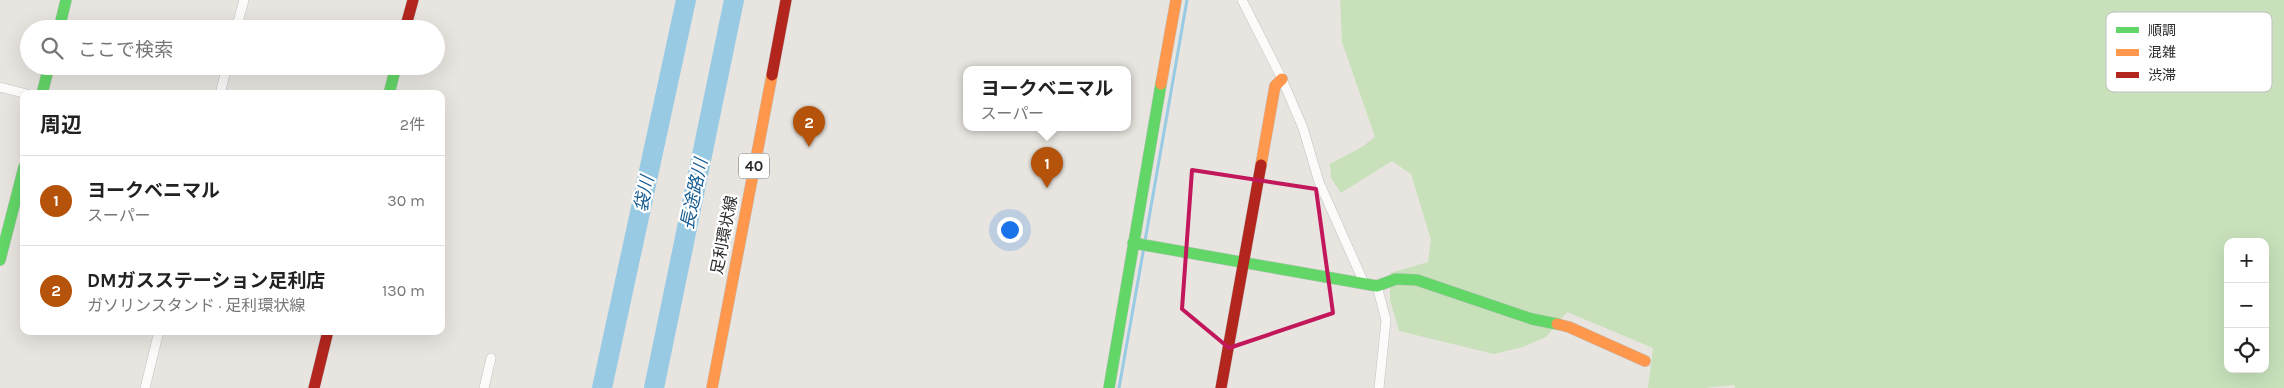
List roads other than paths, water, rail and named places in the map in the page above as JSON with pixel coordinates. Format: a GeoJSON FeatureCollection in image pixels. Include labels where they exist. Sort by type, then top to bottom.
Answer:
{"type":"FeatureCollection","features":[{"type":"Feature","properties":{"kind":"street"},"geometry":{"type":"LineString","coordinates":[[61,20],[66,0]]}},
{"type":"Feature","properties":{"kind":"street"},"geometry":{"type":"LineString","coordinates":[[238,20],[244,0]]}},
{"type":"Feature","properties":{"kind":"street"},"geometry":{"type":"LineString","coordinates":[[407,20],[412,0]]}},
{"type":"Feature","properties":{"kind":"street","name":"足利環状線"},"geometry":{"type":"LineString","coordinates":[[712,388],[786,0]]}},
{"type":"Feature","properties":{"kind":"street"},"geometry":{"type":"LineString","coordinates":[[1109,388],[1176,0]]}},
{"type":"Feature","properties":{"kind":"street"},"geometry":{"type":"LineString","coordinates":[[1242,0],[1282,79],[1303,128],[1319,182],[1364,283]]}},
{"type":"Feature","properties":{"kind":"street"},"geometry":{"type":"LineString","coordinates":[[43,90],[47,75]]}},
{"type":"Feature","properties":{"kind":"street"},"geometry":{"type":"LineString","coordinates":[[221,90],[225,75]]}},
{"type":"Feature","properties":{"kind":"street"},"geometry":{"type":"LineString","coordinates":[[390,90],[394,75]]}},
{"type":"Feature","properties":{"kind":"street"},"geometry":{"type":"LineString","coordinates":[[1221,388],[1275,86],[1282,79]]}},
{"type":"Feature","properties":{"kind":"street"},"geometry":{"type":"LineString","coordinates":[[0,87],[20,92]]}},
{"type":"Feature","properties":{"kind":"street"},"geometry":{"type":"LineString","coordinates":[[0,260],[20,182]]}},
{"type":"Feature","properties":{"kind":"street"},"geometry":{"type":"LineString","coordinates":[[1133,243],[1378,286],[1396,279],[1417,280],[1532,319],[1569,327],[1645,361]]}},
{"type":"Feature","properties":{"kind":"street"},"geometry":{"type":"LineString","coordinates":[[1378,286],[1386,320],[1379,388]]}},
{"type":"Feature","properties":{"kind":"street"},"geometry":{"type":"LineString","coordinates":[[145,388],[159,335]]}},
{"type":"Feature","properties":{"kind":"street"},"geometry":{"type":"LineString","coordinates":[[314,388],[327,335]]}},
{"type":"Feature","properties":{"kind":"street"},"geometry":{"type":"LineString","coordinates":[[484,388],[491,358]]}},
{"type":"Feature","properties":{"kind":"waterway","name":"袋川"},"geometry":{"type":"LineString","coordinates":[[602,388],[686,0]]}},
{"type":"Feature","properties":{"kind":"waterway","name":"長途路川"},"geometry":{"type":"LineString","coordinates":[[654,388],[734,0]]}},
{"type":"Feature","properties":{"kind":"waterway"},"geometry":{"type":"LineString","coordinates":[[1145,241],[1187,0]]}},
{"type":"Feature","properties":{"kind":"waterway"},"geometry":{"type":"LineString","coordinates":[[1119,388],[1144,247]]}},
{"type":"Feature","properties":{"kind":"place","name":"DMガスステーション足利店"},"geometry":{"type":"Point","coordinates":[809,147]}},
{"type":"Feature","properties":{"kind":"place","name":"ヨークベニマル"},"geometry":{"type":"Point","coordinates":[1047,188]}}]}
